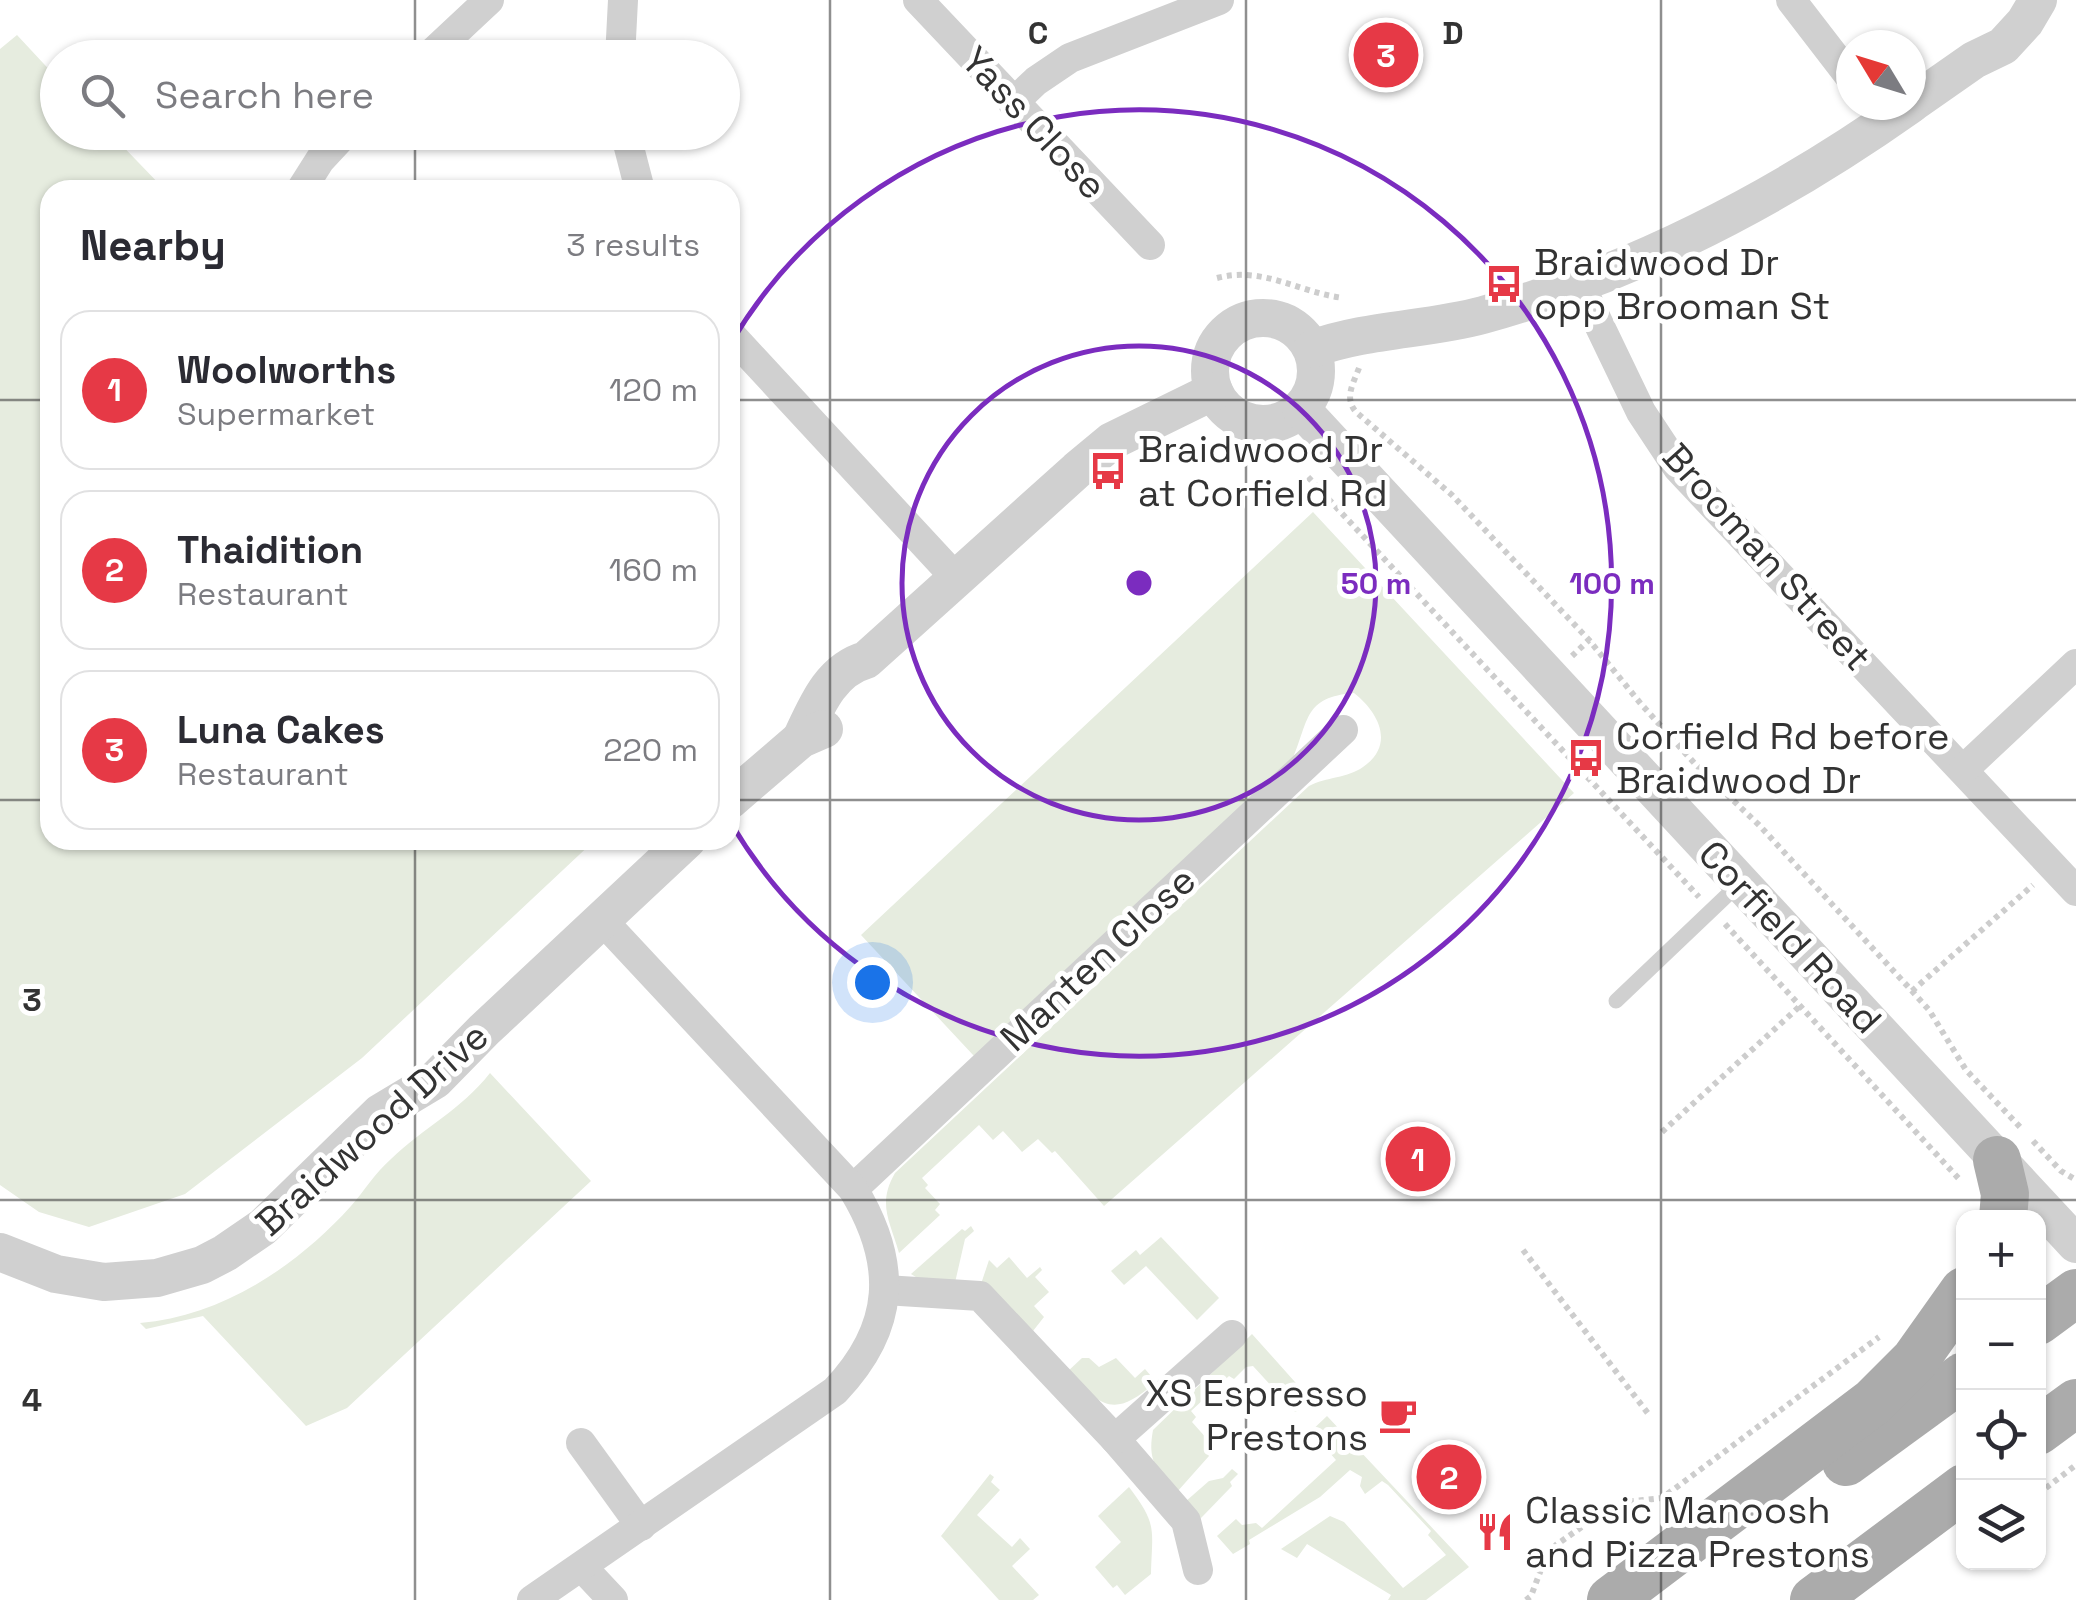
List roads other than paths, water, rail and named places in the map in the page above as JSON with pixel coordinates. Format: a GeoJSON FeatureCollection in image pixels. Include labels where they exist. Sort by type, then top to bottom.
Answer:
{"type":"FeatureCollection","features":[{"type":"Feature","properties":{"kind":"main road"},"geometry":{"type":"LineString","coordinates":[[2046,1316],[2076,1293]]}},
{"type":"Feature","properties":{"kind":"main road"},"geometry":{"type":"LineString","coordinates":[[1611,1600],[1873,1402],[1915,1360],[1958,1300]]}},
{"type":"Feature","properties":{"kind":"main road"},"geometry":{"type":"LineString","coordinates":[[1658,1600],[1956,1382]]}},
{"type":"Feature","properties":{"kind":"main road"},"geometry":{"type":"LineString","coordinates":[[2046,1426],[2076,1403]]}},
{"type":"Feature","properties":{"kind":"main road"},"geometry":{"type":"LineString","coordinates":[[1814,1600],[1956,1494]]}},
{"type":"Feature","properties":{"kind":"street"},"geometry":{"type":"LineString","coordinates":[[446,40],[488,0]]}},
{"type":"Feature","properties":{"kind":"street"},"geometry":{"type":"LineString","coordinates":[[621,40],[622,0]]}},
{"type":"Feature","properties":{"kind":"street","name":"Yass Close"},"geometry":{"type":"LineString","coordinates":[[918,0],[1150,245]]}},
{"type":"Feature","properties":{"kind":"street"},"geometry":{"type":"LineString","coordinates":[[1014,103],[1036,81],[1070,58],[1219,0]]}},
{"type":"Feature","properties":{"kind":"street"},"geometry":{"type":"LineString","coordinates":[[1791,0],[1836,58]]}},
{"type":"Feature","properties":{"kind":"street"},"geometry":{"type":"LineString","coordinates":[[1974,60],[1986,33],[2010,0]]}},
{"type":"Feature","properties":{"kind":"street"},"geometry":{"type":"LineString","coordinates":[[1926,90],[2003,46],[2038,0]]}},
{"type":"Feature","properties":{"kind":"street"},"geometry":{"type":"LineString","coordinates":[[1312,348],[1349,337],[1482,315],[1660,252],[1738,213],[1879,120]]}},
{"type":"Feature","properties":{"kind":"street"},"geometry":{"type":"LineString","coordinates":[[307,180],[329,150]]}},
{"type":"Feature","properties":{"kind":"street"},"geometry":{"type":"LineString","coordinates":[[630,150],[637,180]]}},
{"type":"Feature","properties":{"kind":"street","name":"Brooman Street"},"geometry":{"type":"LineString","coordinates":[[1579,283],[1624,380],[1678,468],[2076,892]]}},
{"type":"Feature","properties":{"kind":"street"},"geometry":{"type":"LineString","coordinates":[[1270,317],[1288,322],[1312,348],[1317,364],[1316,381],[1301,410],[1286,419],[1252,424],[1236,417],[1214,392],[1212,355],[1234,326],[1251,318],[1270,317]]}},
{"type":"Feature","properties":{"kind":"street"},"geometry":{"type":"LineString","coordinates":[[740,345],[955,577]]}},
{"type":"Feature","properties":{"kind":"street"},"geometry":{"type":"LineString","coordinates":[[740,791],[801,739],[826,729],[862,676],[866,660],[1112,441],[1214,392]]}},
{"type":"Feature","properties":{"kind":"street","name":"Corfield Road"},"geometry":{"type":"LineString","coordinates":[[1301,410],[1740,883],[1989,1189],[2076,1244]]}},
{"type":"Feature","properties":{"kind":"street"},"geometry":{"type":"LineString","coordinates":[[1963,770],[2076,664]]}},
{"type":"Feature","properties":{"kind":"street","name":"Manten Close"},"geometry":{"type":"LineString","coordinates":[[853,1188],[1343,730]]}},
{"type":"Feature","properties":{"kind":"street","name":"Braidwood Drive"},"geometry":{"type":"LineString","coordinates":[[0,1252],[56,1274],[104,1282],[157,1278],[225,1254],[263,1227],[380,1113],[444,1072],[676,850]]}},
{"type":"Feature","properties":{"kind":"street"},"geometry":{"type":"LineString","coordinates":[[532,1600],[835,1391],[856,1366],[878,1326],[886,1290],[877,1235],[853,1188],[602,920]]}},
{"type":"Feature","properties":{"kind":"street"},"geometry":{"type":"LineString","coordinates":[[886,1290],[980,1296],[1115,1439],[1186,1522],[1198,1570]]}},
{"type":"Feature","properties":{"kind":"street"},"geometry":{"type":"LineString","coordinates":[[1115,1439],[1232,1335]]}},
{"type":"Feature","properties":{"kind":"street"},"geometry":{"type":"LineString","coordinates":[[581,1443],[641,1526]]}},
{"type":"Feature","properties":{"kind":"street"},"geometry":{"type":"LineString","coordinates":[[582,1567],[613,1600]]}},
{"type":"Feature","properties":{"kind":"lane"},"geometry":{"type":"LineString","coordinates":[[1616,1002],[1740,883]]}},
{"type":"Feature","properties":{"kind":"place","name":"Luna Cakes"},"geometry":{"type":"Point","coordinates":[1386,55]}},
{"type":"Feature","properties":{"kind":"place","name":"Braidwood Dr opp Brooman St"},"geometry":{"type":"Point","coordinates":[1504,284]}},
{"type":"Feature","properties":{"kind":"place","name":"Braidwood Dr at Corfield Rd"},"geometry":{"type":"Point","coordinates":[1108,471]}},
{"type":"Feature","properties":{"kind":"place","name":"Corfield Rd before Braidwood Dr"},"geometry":{"type":"Point","coordinates":[1586,758]}},
{"type":"Feature","properties":{"kind":"place","name":"Woolworths"},"geometry":{"type":"Point","coordinates":[1418,1159]}},
{"type":"Feature","properties":{"kind":"place","name":"XS Espresso Prestons"},"geometry":{"type":"Point","coordinates":[1398,1415]}},
{"type":"Feature","properties":{"kind":"place","name":"Thaidition"},"geometry":{"type":"Point","coordinates":[1449,1477]}},
{"type":"Feature","properties":{"kind":"place","name":"Classic Manoosh and Pizza Prestons"},"geometry":{"type":"Point","coordinates":[1495,1532]}}]}
